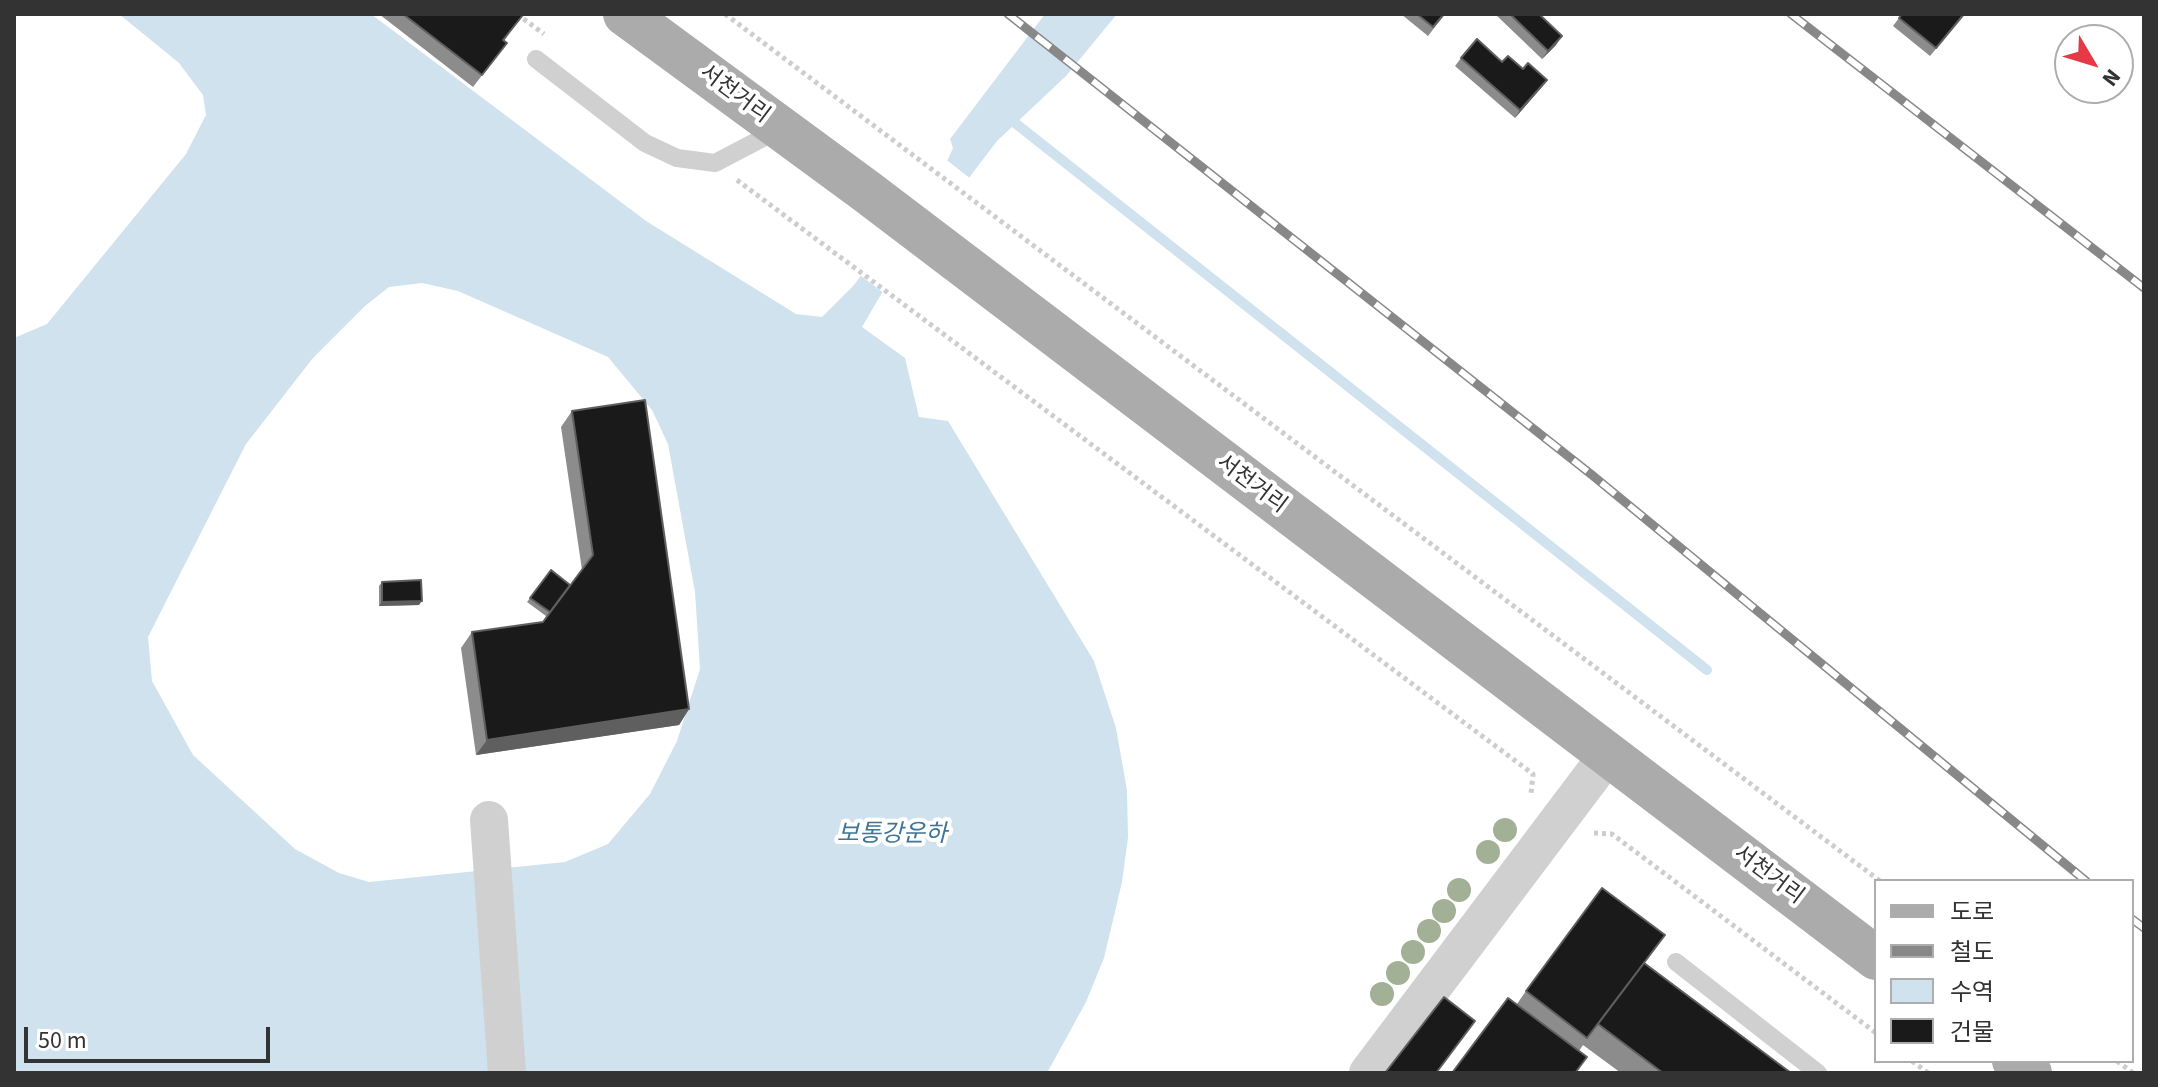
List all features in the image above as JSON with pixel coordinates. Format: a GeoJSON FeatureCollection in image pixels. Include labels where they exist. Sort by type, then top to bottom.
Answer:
{"type":"FeatureCollection","features":[{"type":"Feature","properties":{"kind":"main road","name":"서천거리"},"geometry":{"type":"LineString","coordinates":[[625,14],[935,243],[1874,956]]}},
{"type":"Feature","properties":{"kind":"street"},"geometry":{"type":"LineString","coordinates":[[1368,1073],[1607,756]]}},
{"type":"Feature","properties":{"kind":"street"},"geometry":{"type":"LineString","coordinates":[[490,838],[507,1073]]}},
{"type":"Feature","properties":{"kind":"lane"},"geometry":{"type":"LineString","coordinates":[[536,59],[645,143],[677,158],[715,163],[780,129]]}},
{"type":"Feature","properties":{"kind":"lane"},"geometry":{"type":"LineString","coordinates":[[1676,962],[1818,1073]]}},
{"type":"Feature","properties":{"kind":"path"},"geometry":{"type":"LineString","coordinates":[[725,14],[968,199],[1555,634],[1877,879]]}},
{"type":"Feature","properties":{"kind":"path"},"geometry":{"type":"LineString","coordinates":[[847,261],[1533,774],[1534,786],[1527,805]]}},
{"type":"Feature","properties":{"kind":"path"},"geometry":{"type":"LineString","coordinates":[[1612,834],[1874,1031]]}},
{"type":"Feature","properties":{"kind":"water","name":"보통강운하"},"geometry":{"type":"Polygon","coordinates":[[[119,14],[371,14],[646,221],[796,314],[822,317],[854,285],[948,159],[953,148],[950,139],[1045,14],[1117,14],[1066,76],[997,141],[883,291],[862,327],[905,358],[919,417],[948,421],[1094,661],[1116,728],[1127,790],[1128,837],[1122,882],[1104,958],[1086,1002],[1047,1073],[14,1073],[14,338],[47,324],[186,154],[206,115],[203,95],[179,63],[119,14]],[[422,283],[389,287],[365,306],[313,358],[246,444],[148,637],[152,681],[193,755],[295,849],[339,873],[369,882],[565,862],[608,844],[650,794],[677,741],[700,669],[695,592],[668,444],[652,410],[608,357],[458,291],[422,283]]]}},
{"type":"Feature","properties":{"kind":"pier"},"geometry":{"type":"Polygon","coordinates":[[[944,158],[971,179],[885,294],[857,273],[944,158]]]}},
{"type":"Feature","properties":{"kind":"building"},"geometry":{"type":"Polygon","coordinates":[[[403,14],[523,15],[503,40],[507,43],[482,75],[403,14]]]}},
{"type":"Feature","properties":{"kind":"building"},"geometry":{"type":"Polygon","coordinates":[[[1417,14],[1444,14],[1433,27],[1417,14]]]}},
{"type":"Feature","properties":{"kind":"building"},"geometry":{"type":"Polygon","coordinates":[[[1510,14],[1539,14],[1562,36],[1548,51],[1510,14]]]}},
{"type":"Feature","properties":{"kind":"building"},"geometry":{"type":"Polygon","coordinates":[[[1902,14],[1964,14],[1936,48],[1899,18],[1902,14]]]}},
{"type":"Feature","properties":{"kind":"building"},"geometry":{"type":"Polygon","coordinates":[[[1477,39],[1502,62],[1508,56],[1523,69],[1528,63],[1547,80],[1520,110],[1461,58],[1477,39]]]}},
{"type":"Feature","properties":{"kind":"building"},"geometry":{"type":"Polygon","coordinates":[[[645,400],[689,709],[487,740],[472,632],[543,622],[593,555],[572,411],[645,400]]]}},
{"type":"Feature","properties":{"kind":"building"},"geometry":{"type":"Polygon","coordinates":[[[551,570],[570,585],[550,612],[530,598],[551,570]]]}},
{"type":"Feature","properties":{"kind":"building"},"geometry":{"type":"Polygon","coordinates":[[[421,580],[422,601],[382,602],[382,582],[421,580]]]}},
{"type":"Feature","properties":{"kind":"building"},"geometry":{"type":"Polygon","coordinates":[[[1602,888],[1665,935],[1587,1038],[1526,991],[1602,888]]]}},
{"type":"Feature","properties":{"kind":"building"},"geometry":{"type":"Polygon","coordinates":[[[1644,963],[1791,1073],[1663,1073],[1598,1024],[1644,963]]]}},
{"type":"Feature","properties":{"kind":"building"},"geometry":{"type":"Polygon","coordinates":[[[1444,997],[1475,1021],[1436,1073],[1385,1073],[1444,997]]]}},
{"type":"Feature","properties":{"kind":"building"},"geometry":{"type":"Polygon","coordinates":[[[1508,998],[1587,1057],[1575,1073],[1452,1073],[1508,998]]]}},
{"type":"Feature","properties":{"kind":"waterway"},"geometry":{"type":"LineString","coordinates":[[1005,115],[1707,670]]}},
{"type":"Feature","properties":{"kind":"railway"},"geometry":{"type":"LineString","coordinates":[[1008,14],[1592,475],[2084,879]]}},
{"type":"Feature","properties":{"kind":"railway"},"geometry":{"type":"LineString","coordinates":[[1791,14],[2144,288]]}},
{"type":"Feature","properties":{"kind":"railway"},"geometry":{"type":"LineString","coordinates":[[2134,920],[2144,928]]}}]}
